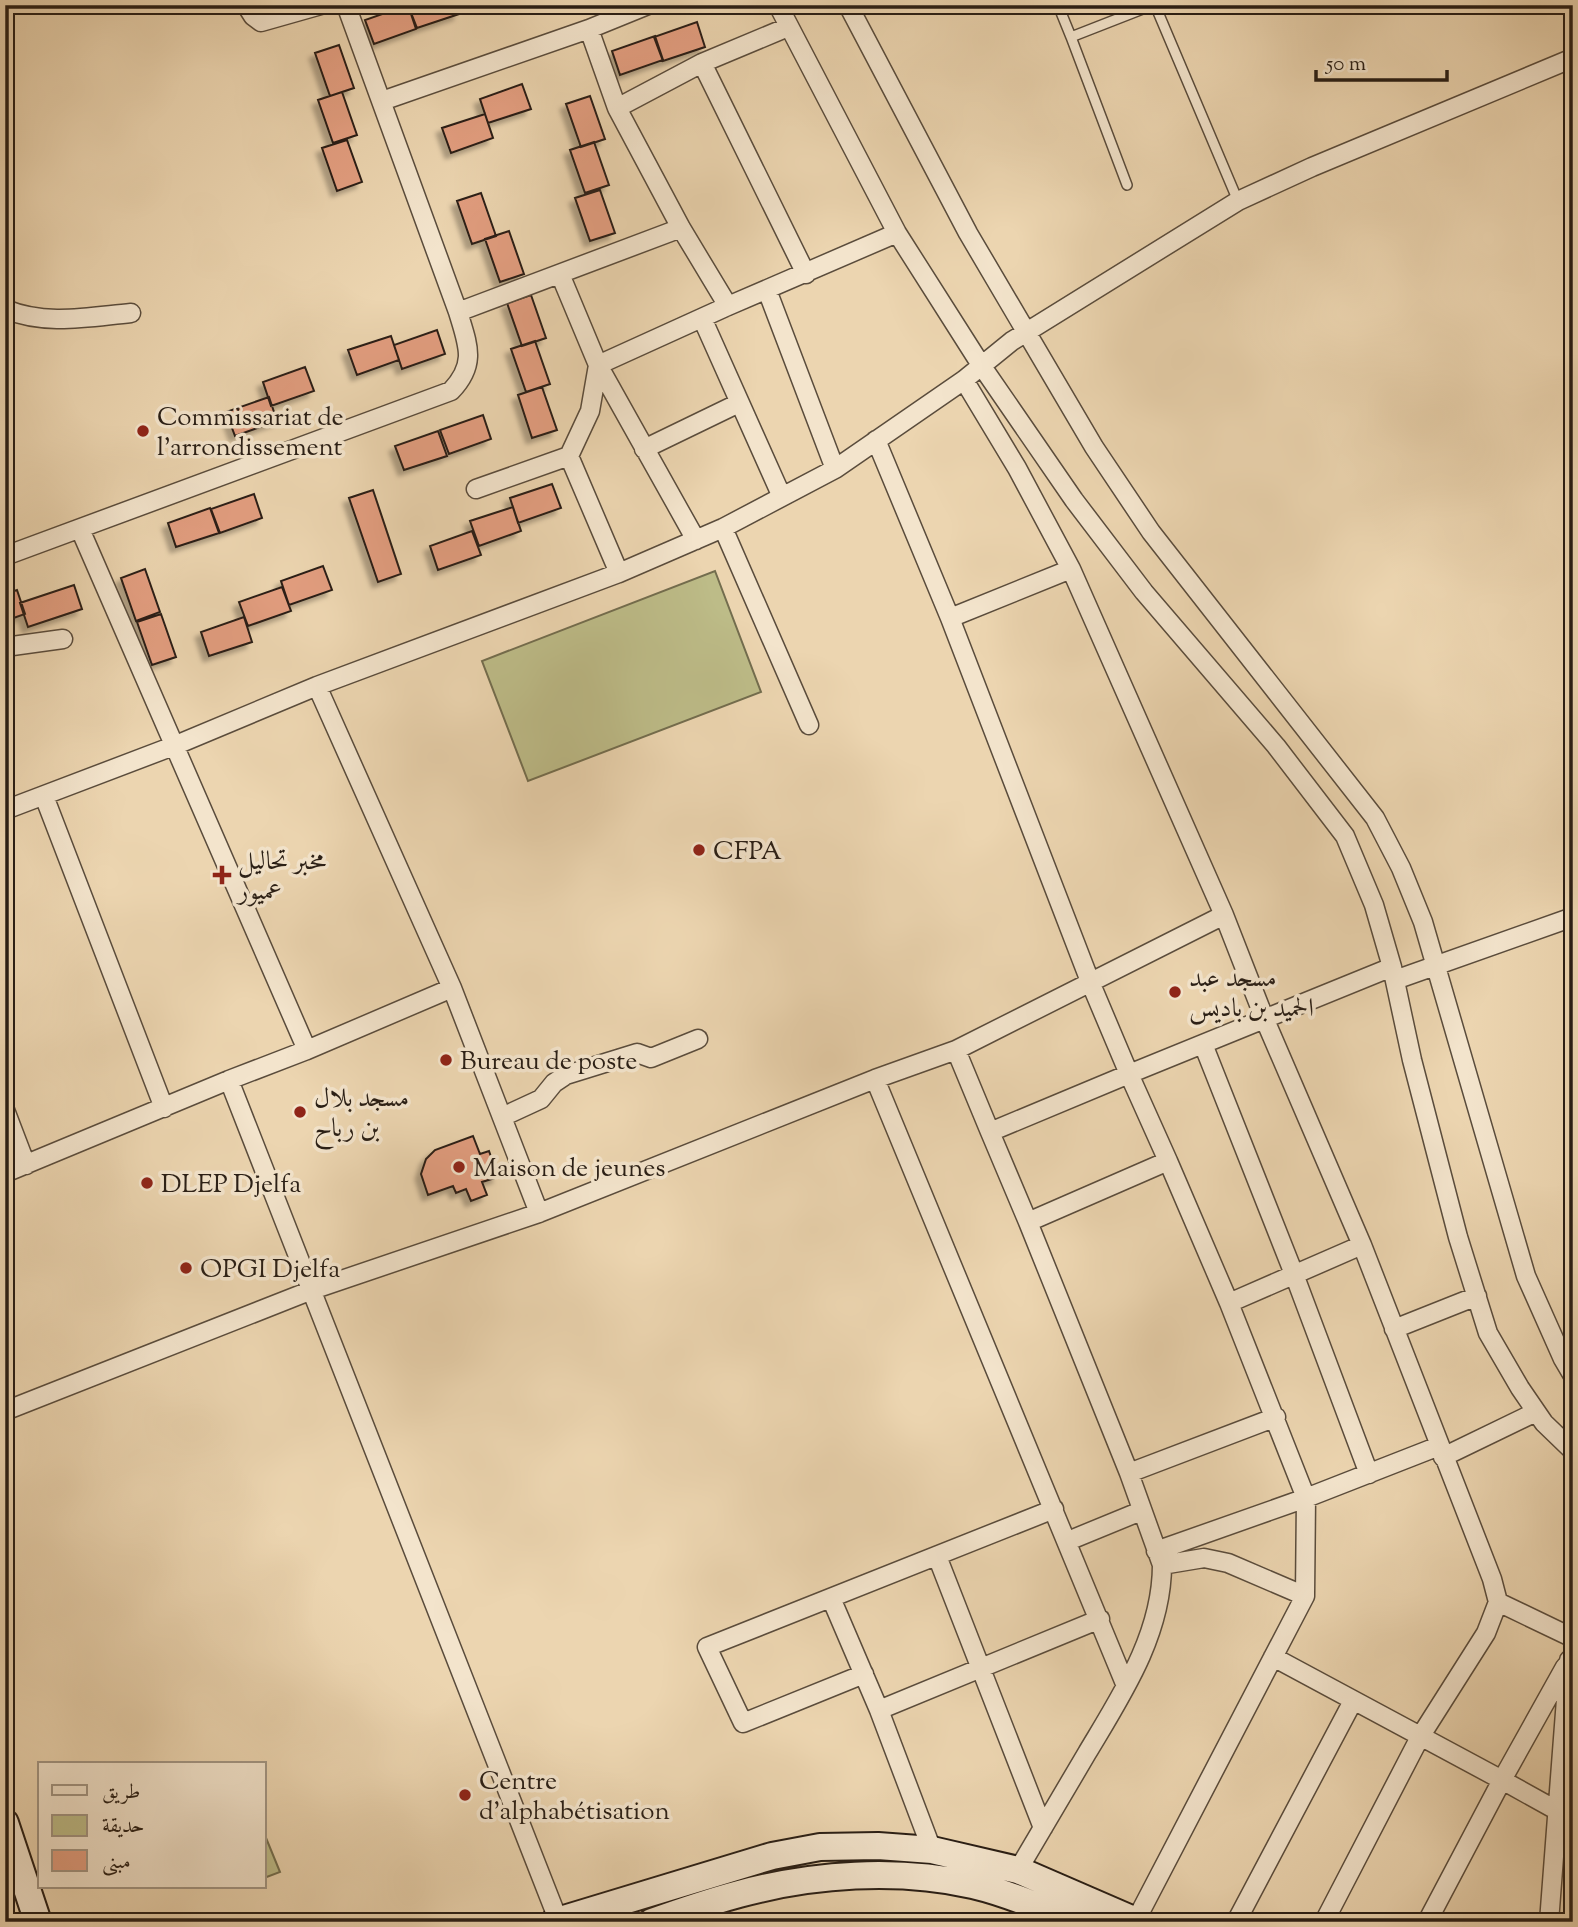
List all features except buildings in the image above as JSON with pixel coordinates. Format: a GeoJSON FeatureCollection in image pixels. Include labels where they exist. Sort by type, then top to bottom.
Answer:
{"type":"FeatureCollection","features":[{"type":"Feature","properties":{"kind":"main road"},"geometry":{"type":"LineString","coordinates":[[5,1822],[38,1922]]}},
{"type":"Feature","properties":{"kind":"main road"},"geometry":{"type":"LineString","coordinates":[[558,1921],[792,1851],[820,1847],[878,1846],[932,1850],[1018,1870],[1136,1921]]}},
{"type":"Feature","properties":{"kind":"main road"},"geometry":{"type":"LineString","coordinates":[[652,1922],[739,1894],[803,1881],[859,1875],[919,1878],[974,1885],[1038,1915],[1074,1922]]}},
{"type":"Feature","properties":{"kind":"street"},"geometry":{"type":"LineString","coordinates":[[246,5],[261,22],[273,21],[321,5]]}},
{"type":"Feature","properties":{"kind":"street"},"geometry":{"type":"LineString","coordinates":[[5,556],[451,391],[464,378],[469,362],[466,338],[458,312],[346,5]]}},
{"type":"Feature","properties":{"kind":"street"},"geometry":{"type":"LineString","coordinates":[[382,101],[589,29],[648,5]]}},
{"type":"Feature","properties":{"kind":"street"},"geometry":{"type":"LineString","coordinates":[[778,5],[897,233],[987,360],[1074,500],[1144,592],[1276,746],[1345,836],[1374,905],[1448,1199],[1488,1333],[1536,1412],[1573,1451]]}},
{"type":"Feature","properties":{"kind":"street"},"geometry":{"type":"LineString","coordinates":[[848,5],[968,233],[1019,337],[1151,532],[1375,818],[1401,868],[1423,922],[1527,1276],[1573,1376]]}},
{"type":"Feature","properties":{"kind":"street"},"geometry":{"type":"LineString","coordinates":[[617,108],[702,63],[788,27]]}},
{"type":"Feature","properties":{"kind":"street"},"geometry":{"type":"LineString","coordinates":[[589,29],[617,108],[681,228],[728,306]]}},
{"type":"Feature","properties":{"kind":"street"},"geometry":{"type":"LineString","coordinates":[[5,810],[176,745],[317,686],[619,573],[723,528],[835,469],[964,380],[1019,337],[1238,201],[1312,167],[1573,58]]}},
{"type":"Feature","properties":{"kind":"street"},"geometry":{"type":"LineString","coordinates":[[702,63],[806,274]]}},
{"type":"Feature","properties":{"kind":"street"},"geometry":{"type":"LineString","coordinates":[[458,312],[681,228]]}},
{"type":"Feature","properties":{"kind":"street"},"geometry":{"type":"LineString","coordinates":[[598,365],[897,233]]}},
{"type":"Feature","properties":{"kind":"street"},"geometry":{"type":"LineString","coordinates":[[560,274],[598,365],[696,540]]}},
{"type":"Feature","properties":{"kind":"street"},"geometry":{"type":"LineString","coordinates":[[767,290],[835,469]]}},
{"type":"Feature","properties":{"kind":"street"},"geometry":{"type":"LineString","coordinates":[[5,309],[22,316],[59,320],[131,313]]}},
{"type":"Feature","properties":{"kind":"street"},"geometry":{"type":"LineString","coordinates":[[702,318],[782,497]]}},
{"type":"Feature","properties":{"kind":"street"},"geometry":{"type":"LineString","coordinates":[[476,489],[569,456],[590,411],[598,365]]}},
{"type":"Feature","properties":{"kind":"street"},"geometry":{"type":"LineString","coordinates":[[964,380],[1017,468],[1071,569],[1224,915],[1265,1020],[1362,1245],[1486,1561],[1498,1602],[1486,1633],[1420,1737],[1324,1922]]}},
{"type":"Feature","properties":{"kind":"street"},"geometry":{"type":"LineString","coordinates":[[644,449],[739,403]]}},
{"type":"Feature","properties":{"kind":"street"},"geometry":{"type":"LineString","coordinates":[[876,440],[950,618],[1091,984],[1229,1303],[1306,1498],[1305,1596],[1136,1921]]}},
{"type":"Feature","properties":{"kind":"street"},"geometry":{"type":"LineString","coordinates":[[569,456],[619,573]]}},
{"type":"Feature","properties":{"kind":"street"},"geometry":{"type":"LineString","coordinates":[[80,528],[307,1050]]}},
{"type":"Feature","properties":{"kind":"street"},"geometry":{"type":"LineString","coordinates":[[723,528],[808,725]]}},
{"type":"Feature","properties":{"kind":"street"},"geometry":{"type":"LineString","coordinates":[[950,618],[1071,569]]}},
{"type":"Feature","properties":{"kind":"street"},"geometry":{"type":"LineString","coordinates":[[5,647],[63,639]]}},
{"type":"Feature","properties":{"kind":"street"},"geometry":{"type":"LineString","coordinates":[[317,686],[452,988],[539,1213]]}},
{"type":"Feature","properties":{"kind":"street"},"geometry":{"type":"LineString","coordinates":[[44,796],[164,1108]]}},
{"type":"Feature","properties":{"kind":"street"},"geometry":{"type":"LineString","coordinates":[[5,1411],[312,1290],[539,1213],[956,1049],[1091,984],[1224,915]]}},
{"type":"Feature","properties":{"kind":"street"},"geometry":{"type":"LineString","coordinates":[[990,1132],[1265,1020],[1393,973],[1436,966],[1573,916]]}},
{"type":"Feature","properties":{"kind":"street"},"geometry":{"type":"LineString","coordinates":[[5,1173],[452,988]]}},
{"type":"Feature","properties":{"kind":"street"},"geometry":{"type":"LineString","coordinates":[[502,1117],[541,1099],[554,1083],[566,1074],[637,1053],[651,1058],[698,1039]]}},
{"type":"Feature","properties":{"kind":"street"},"geometry":{"type":"LineString","coordinates":[[1203,1044],[1369,1474]]}},
{"type":"Feature","properties":{"kind":"street"},"geometry":{"type":"LineString","coordinates":[[956,1049],[1129,1474],[1159,1558],[1162,1583],[1151,1631],[1126,1686],[1018,1870]]}},
{"type":"Feature","properties":{"kind":"street"},"geometry":{"type":"LineString","coordinates":[[875,1079],[1126,1686]]}},
{"type":"Feature","properties":{"kind":"street"},"geometry":{"type":"LineString","coordinates":[[229,1080],[558,1921]]}},
{"type":"Feature","properties":{"kind":"street"},"geometry":{"type":"LineString","coordinates":[[5,1110],[26,1165]]}},
{"type":"Feature","properties":{"kind":"street"},"geometry":{"type":"LineString","coordinates":[[1028,1222],[1168,1161]]}},
{"type":"Feature","properties":{"kind":"street"},"geometry":{"type":"LineString","coordinates":[[1229,1303],[1362,1245]]}},
{"type":"Feature","properties":{"kind":"street"},"geometry":{"type":"LineString","coordinates":[[1394,1329],[1477,1296]]}},
{"type":"Feature","properties":{"kind":"street"},"geometry":{"type":"LineString","coordinates":[[1159,1558],[1369,1474],[1441,1452],[1536,1412]]}},
{"type":"Feature","properties":{"kind":"street"},"geometry":{"type":"LineString","coordinates":[[1129,1474],[1276,1418]]}},
{"type":"Feature","properties":{"kind":"street"},"geometry":{"type":"LineString","coordinates":[[864,1674],[743,1723],[707,1647],[1054,1509]]}},
{"type":"Feature","properties":{"kind":"street"},"geometry":{"type":"LineString","coordinates":[[1068,1541],[1141,1511]]}},
{"type":"Feature","properties":{"kind":"street"},"geometry":{"type":"LineString","coordinates":[[937,1556],[1042,1828]]}},
{"type":"Feature","properties":{"kind":"street"},"geometry":{"type":"LineString","coordinates":[[1159,1558],[1204,1558],[1228,1563],[1305,1596]]}},
{"type":"Feature","properties":{"kind":"street"},"geometry":{"type":"LineString","coordinates":[[831,1598],[879,1710],[932,1850]]}},
{"type":"Feature","properties":{"kind":"street"},"geometry":{"type":"LineString","coordinates":[[1498,1602],[1573,1638]]}},
{"type":"Feature","properties":{"kind":"street"},"geometry":{"type":"LineString","coordinates":[[879,1710],[1100,1619]]}},
{"type":"Feature","properties":{"kind":"street"},"geometry":{"type":"LineString","coordinates":[[1427,1922],[1571,1656]]}},
{"type":"Feature","properties":{"kind":"street"},"geometry":{"type":"LineString","coordinates":[[1549,1922],[1556,1810],[1571,1656]]}},
{"type":"Feature","properties":{"kind":"street"},"geometry":{"type":"LineString","coordinates":[[1273,1657],[1556,1810]]}},
{"type":"Feature","properties":{"kind":"street"},"geometry":{"type":"LineString","coordinates":[[1236,1922],[1353,1701]]}},
{"type":"Feature","properties":{"kind":"lane"},"geometry":{"type":"LineString","coordinates":[[1058,5],[1127,185]]}},
{"type":"Feature","properties":{"kind":"lane"},"geometry":{"type":"LineString","coordinates":[[1071,37],[1154,5],[1238,201]]}},
{"type":"Feature","properties":{"kind":"green space"},"geometry":{"type":"Polygon","coordinates":[[[715,571],[761,692],[528,781],[482,661],[715,571]]]}},
{"type":"Feature","properties":{"kind":"green space"},"geometry":{"type":"Polygon","coordinates":[[[266,1838],[280,1872],[266,1877],[266,1838]]]}},
{"type":"Feature","properties":{"kind":"place","name":"Commissariat de l'arrondissement"},"geometry":{"type":"Point","coordinates":[143,431]}},
{"type":"Feature","properties":{"kind":"place","name":"CFPA"},"geometry":{"type":"Point","coordinates":[699,850]}},
{"type":"Feature","properties":{"kind":"place","name":"مخبر تحاليل عميور"},"geometry":{"type":"Point","coordinates":[222,875]}},
{"type":"Feature","properties":{"kind":"place","name":"مسجد عبد الحميد بن باديس"},"geometry":{"type":"Point","coordinates":[1175,992]}},
{"type":"Feature","properties":{"kind":"place","name":"Bureau de poste"},"geometry":{"type":"Point","coordinates":[446,1060]}},
{"type":"Feature","properties":{"kind":"place","name":"مسجد بلال بن رباح"},"geometry":{"type":"Point","coordinates":[300,1112]}},
{"type":"Feature","properties":{"kind":"place","name":"Maison de jeunes"},"geometry":{"type":"Point","coordinates":[459,1167]}},
{"type":"Feature","properties":{"kind":"place","name":"DLEP Djelfa"},"geometry":{"type":"Point","coordinates":[147,1183]}},
{"type":"Feature","properties":{"kind":"place","name":"OPGI Djelfa"},"geometry":{"type":"Point","coordinates":[186,1268]}},
{"type":"Feature","properties":{"kind":"place","name":"Centre d'alphabétisation"},"geometry":{"type":"Point","coordinates":[465,1795]}}]}
